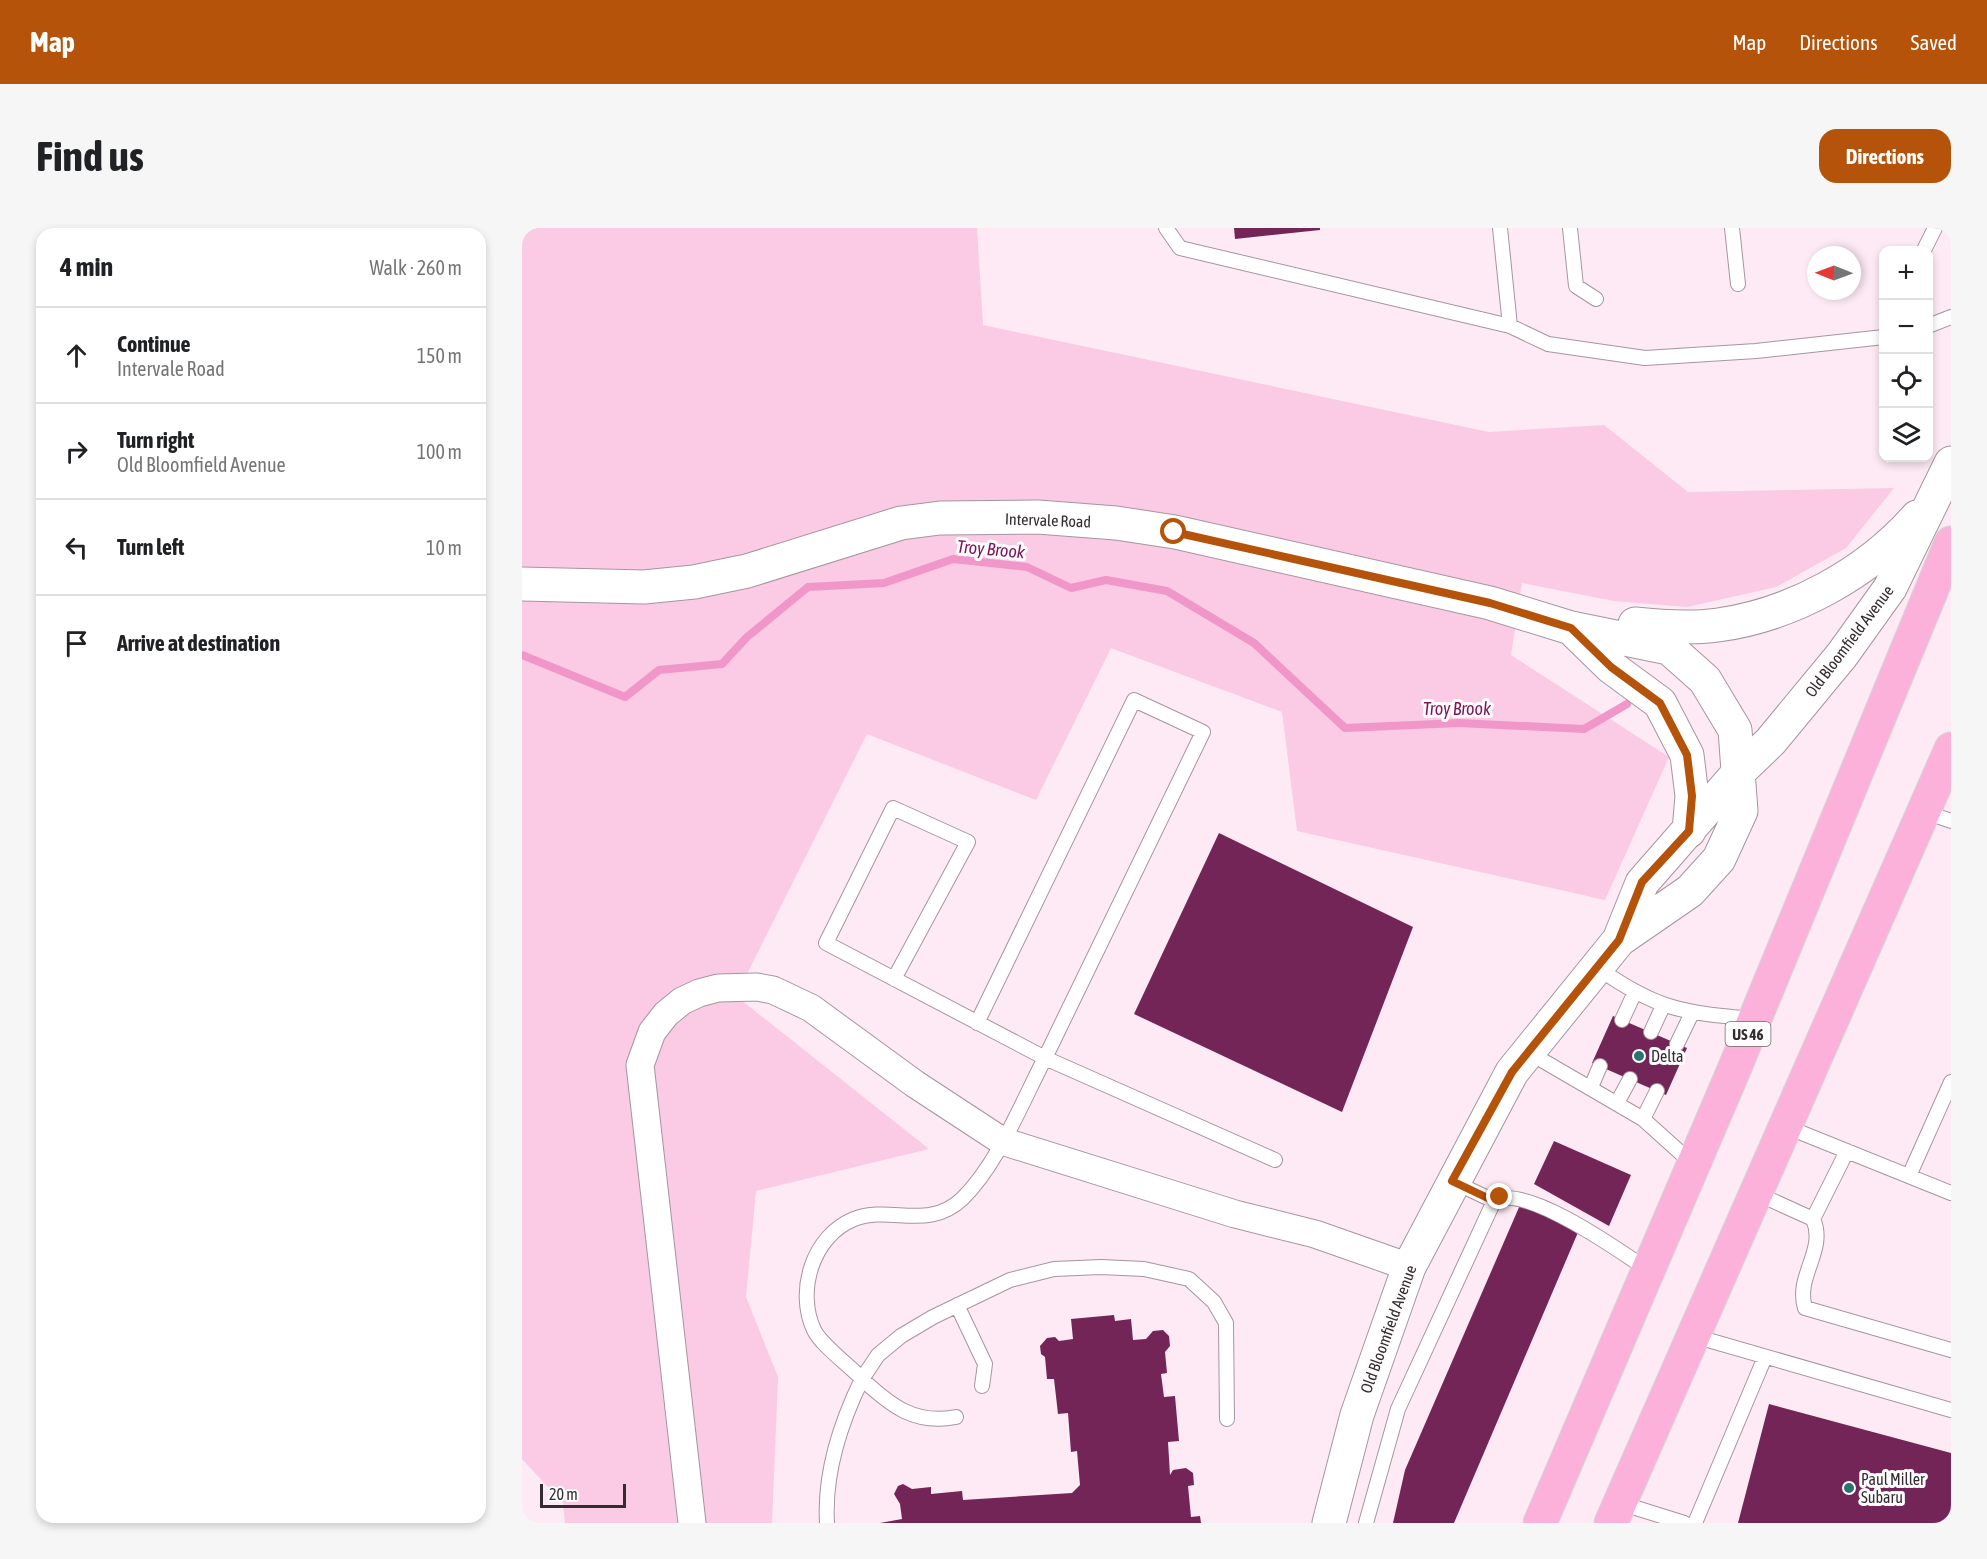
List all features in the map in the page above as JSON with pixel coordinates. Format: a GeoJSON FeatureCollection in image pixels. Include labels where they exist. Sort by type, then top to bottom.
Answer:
{"type":"FeatureCollection","features":[{"type":"Feature","properties":{"kind":"highway","name":"US 46"},"geometry":{"type":"LineString","coordinates":[[1540,1523],[1755,1019],[1951,543]]}},
{"type":"Feature","properties":{"kind":"highway"},"geometry":{"type":"LineString","coordinates":[[1616,1513],[1787,1127],[1938,816],[1951,749]]}},
{"type":"Feature","properties":{"kind":"street","name":"Old Bloomfield Avenue"},"geometry":{"type":"LineString","coordinates":[[1332,1522],[1357,1415],[1408,1267],[1512,1072],[1619,940],[1642,882],[1740,771],[1771,741],[1842,655],[1890,588],[1951,463]]}},
{"type":"Feature","properties":{"kind":"street"},"geometry":{"type":"LineString","coordinates":[[1531,615],[1666,627],[1716,625],[1752,619],[1791,606],[1834,584],[1874,557],[1912,524],[1935,498]]}},
{"type":"Feature","properties":{"kind":"street","name":"Intervale Road"},"geometry":{"type":"LineString","coordinates":[[522,584],[644,587],[694,582],[747,571],[901,524],[940,518],[1038,517],[1116,523],[1174,532],[1490,603],[1571,628],[1668,648],[1705,680],[1735,730],[1740,771]]}},
{"type":"Feature","properties":{"kind":"street","name":"Intervale Road"},"geometry":{"type":"LineString","coordinates":[[1571,628],[1611,667],[1660,703],[1687,755],[1692,796],[1689,831]]}},
{"type":"Feature","properties":{"kind":"street","name":"Old Bloomfield Avenue"},"geometry":{"type":"LineString","coordinates":[[1619,940],[1690,891],[1719,859],[1741,811],[1740,771]]}},
{"type":"Feature","properties":{"kind":"street"},"geometry":{"type":"LineString","coordinates":[[692,1523],[640,1065],[652,1032],[666,1014],[699,993],[718,988],[757,987],[794,998],[915,1084],[1002,1141],[1235,1214],[1315,1234],[1408,1267]]}},
{"type":"Feature","properties":{"kind":"lane"},"geometry":{"type":"LineString","coordinates":[[1166,228],[1180,248],[1510,326],[1548,344],[1645,358],[1756,351],[1879,338]]}},
{"type":"Feature","properties":{"kind":"lane"},"geometry":{"type":"LineString","coordinates":[[1500,228],[1510,326]]}},
{"type":"Feature","properties":{"kind":"lane"},"geometry":{"type":"LineString","coordinates":[[1570,228],[1576,286],[1596,299]]}},
{"type":"Feature","properties":{"kind":"lane"},"geometry":{"type":"LineString","coordinates":[[1732,228],[1738,284]]}},
{"type":"Feature","properties":{"kind":"lane"},"geometry":{"type":"LineString","coordinates":[[1926,246],[1935,228]]}},
{"type":"Feature","properties":{"kind":"lane"},"geometry":{"type":"LineString","coordinates":[[1933,324],[1951,317]]}},
{"type":"Feature","properties":{"kind":"lane"},"geometry":{"type":"LineString","coordinates":[[956,1417],[934,1421],[907,1414],[880,1396],[815,1333],[805,1304],[809,1269],[827,1239],[853,1220],[882,1215],[912,1218],[942,1213],[962,1199],[981,1175],[1002,1141],[1045,1058],[1203,732],[1134,700],[977,1023]]}},
{"type":"Feature","properties":{"kind":"lane"},"geometry":{"type":"LineString","coordinates":[[894,979],[968,842],[893,808],[826,944],[1045,1058],[1275,1160]]}},
{"type":"Feature","properties":{"kind":"lane"},"geometry":{"type":"LineString","coordinates":[[1598,968],[1635,992],[1663,1006],[1692,1013],[1755,1019]]}},
{"type":"Feature","properties":{"kind":"lane"},"geometry":{"type":"LineString","coordinates":[[1622,1020],[1635,992]]}},
{"type":"Feature","properties":{"kind":"lane"},"geometry":{"type":"LineString","coordinates":[[1651,1032],[1663,1006]]}},
{"type":"Feature","properties":{"kind":"lane"},"geometry":{"type":"LineString","coordinates":[[1677,1044],[1692,1013]]}},
{"type":"Feature","properties":{"kind":"lane"},"geometry":{"type":"LineString","coordinates":[[1528,1052],[1643,1119],[1693,1164]]}},
{"type":"Feature","properties":{"kind":"lane"},"geometry":{"type":"LineString","coordinates":[[1591,1087],[1600,1066]]}},
{"type":"Feature","properties":{"kind":"lane"},"geometry":{"type":"LineString","coordinates":[[1617,1103],[1630,1079]]}},
{"type":"Feature","properties":{"kind":"lane"},"geometry":{"type":"LineString","coordinates":[[1909,1176],[1951,1082]]}},
{"type":"Feature","properties":{"kind":"lane"},"geometry":{"type":"LineString","coordinates":[[1643,1119],[1657,1091]]}},
{"type":"Feature","properties":{"kind":"lane"},"geometry":{"type":"LineString","coordinates":[[1787,1127],[1951,1193]]}},
{"type":"Feature","properties":{"kind":"lane"},"geometry":{"type":"LineString","coordinates":[[1813,1219],[1847,1151]]}},
{"type":"Feature","properties":{"kind":"lane"},"geometry":{"type":"LineString","coordinates":[[1452,1181],[1494,1201],[1511,1196],[1538,1206],[1584,1227],[1648,1270]]}},
{"type":"Feature","properties":{"kind":"lane"},"geometry":{"type":"LineString","coordinates":[[1758,1194],[1813,1219],[1818,1230],[1818,1242],[1803,1284],[1802,1297],[1805,1308],[1951,1350]]}},
{"type":"Feature","properties":{"kind":"lane"},"geometry":{"type":"LineString","coordinates":[[1366,1523],[1398,1409],[1494,1201]]}},
{"type":"Feature","properties":{"kind":"lane"},"geometry":{"type":"LineString","coordinates":[[827,1523],[832,1458],[848,1408],[862,1379],[878,1355],[901,1336],[957,1305],[1010,1280],[1054,1269],[1101,1267],[1144,1269],[1189,1279],[1214,1302],[1226,1323],[1227,1419]]}},
{"type":"Feature","properties":{"kind":"lane"},"geometry":{"type":"LineString","coordinates":[[957,1305],[985,1364],[982,1386]]}},
{"type":"Feature","properties":{"kind":"lane"},"geometry":{"type":"LineString","coordinates":[[1694,1336],[1951,1410]]}},
{"type":"Feature","properties":{"kind":"lane"},"geometry":{"type":"LineString","coordinates":[[1695,1523],[1765,1357]]}},
{"type":"Feature","properties":{"kind":"lane"},"geometry":{"type":"LineString","coordinates":[[1616,1513],[1684,1523]]}},
{"type":"Feature","properties":{"kind":"shaded area"},"geometry":{"type":"Polygon","coordinates":[[[522,228],[977,228],[983,325],[1489,432],[1604,425],[1688,492],[1894,488],[1846,548],[1776,587],[1687,607],[1614,601],[1522,583],[1511,655],[1669,757],[1605,900],[1297,831],[1282,712],[1111,648],[1036,800],[867,734],[736,996],[929,1149],[756,1191],[746,1297],[778,1377],[772,1523],[565,1523],[563,1503],[522,1459],[522,228]]]}},
{"type":"Feature","properties":{"kind":"building"},"geometry":{"type":"Polygon","coordinates":[[[1234,228],[1320,228],[1320,230],[1235,239],[1234,228]]]}},
{"type":"Feature","properties":{"kind":"building"},"geometry":{"type":"Polygon","coordinates":[[[1219,833],[1413,927],[1342,1112],[1134,1014],[1219,833]]]}},
{"type":"Feature","properties":{"kind":"building","name":"Delta"},"geometry":{"type":"Polygon","coordinates":[[[1613,1016],[1687,1048],[1666,1095],[1592,1063],[1613,1016]]]}},
{"type":"Feature","properties":{"kind":"building"},"geometry":{"type":"Polygon","coordinates":[[[1554,1141],[1631,1175],[1609,1226],[1534,1184],[1554,1141]]]}},
{"type":"Feature","properties":{"kind":"building"},"geometry":{"type":"Polygon","coordinates":[[[1520,1205],[1579,1230],[1454,1523],[1393,1523],[1405,1470],[1520,1205]]]}},
{"type":"Feature","properties":{"kind":"building"},"geometry":{"type":"Polygon","coordinates":[[[1114,1315],[1115,1321],[1131,1319],[1133,1340],[1146,1339],[1153,1331],[1163,1330],[1169,1336],[1170,1346],[1165,1352],[1167,1373],[1161,1374],[1164,1397],[1175,1396],[1179,1441],[1168,1442],[1170,1475],[1173,1470],[1186,1468],[1193,1473],[1194,1485],[1188,1486],[1191,1517],[1200,1516],[1201,1523],[880,1523],[902,1519],[900,1504],[894,1494],[898,1486],[903,1484],[912,1489],[931,1487],[931,1494],[962,1491],[963,1500],[1072,1493],[1080,1485],[1077,1451],[1071,1452],[1068,1413],[1058,1414],[1054,1379],[1047,1379],[1045,1357],[1041,1354],[1040,1346],[1047,1338],[1055,1337],[1059,1341],[1073,1339],[1071,1319],[1114,1315]]]}},
{"type":"Feature","properties":{"kind":"building","name":"Paul Miller Subaru"},"geometry":{"type":"Polygon","coordinates":[[[1769,1404],[1951,1453],[1951,1523],[1738,1523],[1769,1404]]]}},
{"type":"Feature","properties":{"kind":"waterway","name":"Troy Brook"},"geometry":{"type":"LineString","coordinates":[[522,655],[625,697],[659,670],[722,664],[747,637],[808,587],[884,583],[953,559],[1027,567],[1071,588],[1106,580],[1167,591],[1254,643],[1345,728],[1459,723],[1584,729],[1627,704]]}},
{"type":"Feature","properties":{"kind":"place","name":"Delta"},"geometry":{"type":"Point","coordinates":[1639,1056]}},
{"type":"Feature","properties":{"kind":"place","name":"Paul Miller Subaru"},"geometry":{"type":"Point","coordinates":[1849,1488]}},
{"type":"Feature","properties":{"kind":"route"},"geometry":{"type":"LineString","coordinates":[[1174,532],[1490,603],[1571,628],[1611,667],[1660,703],[1687,755],[1692,796],[1689,831],[1642,882],[1619,940],[1512,1072],[1452,1181],[1494,1201],[1500,1197]]}}]}
